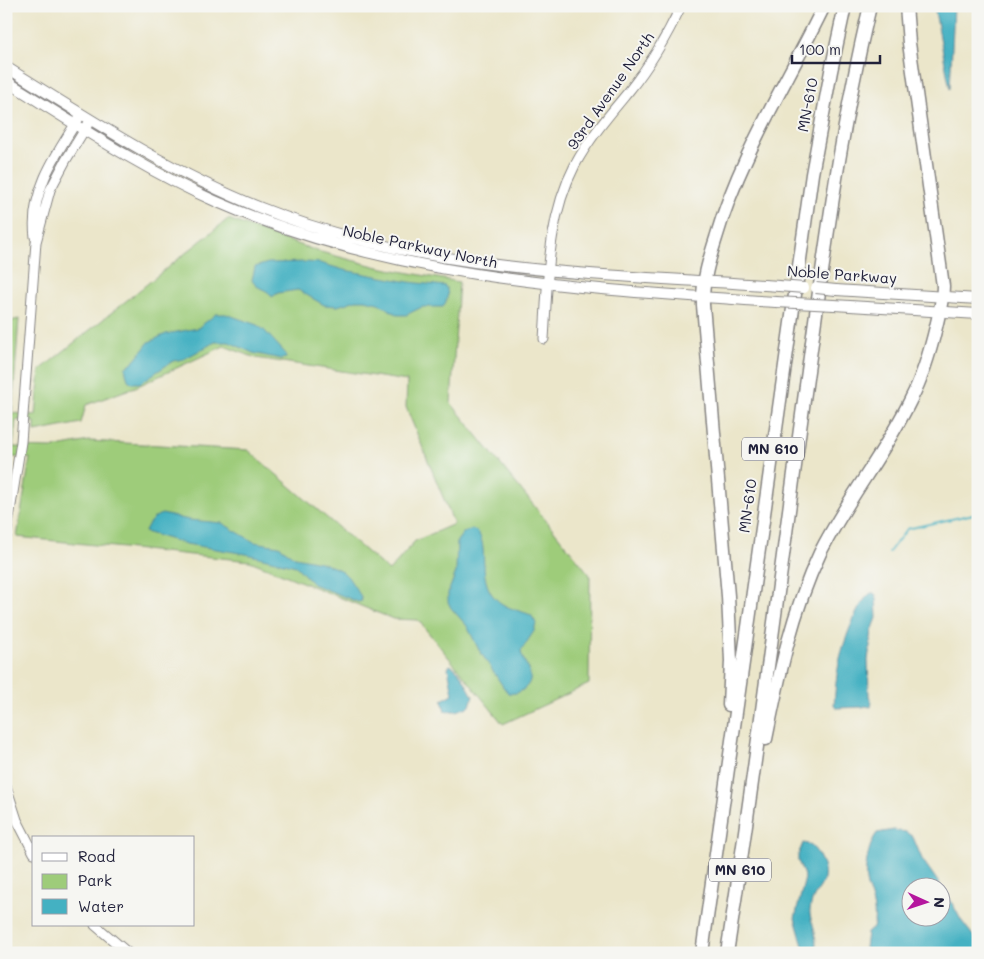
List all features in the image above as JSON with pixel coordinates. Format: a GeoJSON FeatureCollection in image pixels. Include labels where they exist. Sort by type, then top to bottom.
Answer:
{"type":"FeatureCollection","features":[{"type":"Feature","properties":{"kind":"highway"},"geometry":{"type":"LineString","coordinates":[[710,894],[728,711],[730,645],[726,564],[703,297],[704,282],[719,228],[734,185],[758,133],[824,6]]}},
{"type":"Feature","properties":{"kind":"highway","name":"MN-610"},"geometry":{"type":"LineString","coordinates":[[702,953],[812,174],[845,6]]}},
{"type":"Feature","properties":{"kind":"highway","name":"MN 610"},"geometry":{"type":"LineString","coordinates":[[727,953],[752,787],[774,614],[833,198],[849,104],[870,6]]}},
{"type":"Feature","properties":{"kind":"highway"},"geometry":{"type":"LineString","coordinates":[[752,787],[763,750],[786,648],[804,592],[819,556],[837,522],[911,400],[925,365],[943,297],[910,53],[906,6]]}},
{"type":"Feature","properties":{"kind":"main road","name":"Noble Parkway North"},"geometry":{"type":"LineString","coordinates":[[6,67],[147,154],[238,199],[295,221],[347,237],[476,263],[548,271],[704,282]]}},
{"type":"Feature","properties":{"kind":"main road","name":"Noble Parkway North"},"geometry":{"type":"LineString","coordinates":[[6,81],[146,166],[185,187],[236,210],[288,230],[340,246],[392,259],[484,276],[623,292],[776,302]]}},
{"type":"Feature","properties":{"kind":"main road","name":"Noble Parkway"},"geometry":{"type":"LineString","coordinates":[[704,282],[978,299]]}},
{"type":"Feature","properties":{"kind":"main road","name":"Noble Parkway"},"geometry":{"type":"LineString","coordinates":[[776,302],[978,314]]}},
{"type":"Feature","properties":{"kind":"street","name":"93rd Avenue North"},"geometry":{"type":"LineString","coordinates":[[544,340],[551,240],[556,212],[564,188],[575,165],[602,123],[656,54],[681,6]]}},
{"type":"Feature","properties":{"kind":"street"},"geometry":{"type":"LineString","coordinates":[[36,242],[34,228],[35,211],[39,192],[49,167],[81,114]]}},
{"type":"Feature","properties":{"kind":"street"},"geometry":{"type":"LineString","coordinates":[[6,538],[21,442],[36,242],[50,190],[62,166],[91,120]]}},
{"type":"Feature","properties":{"kind":"street"},"geometry":{"type":"LineString","coordinates":[[6,786],[17,820],[32,849]]}},
{"type":"Feature","properties":{"kind":"street"},"geometry":{"type":"LineString","coordinates":[[96,926],[128,953]]}},
{"type":"Feature","properties":{"kind":"green space"},"geometry":{"type":"Polygon","coordinates":[[[228,219],[317,251],[378,267],[459,282],[451,403],[590,575],[589,684],[503,724],[418,620],[393,619],[250,561],[17,537],[30,458],[12,457],[6,468],[6,322],[19,319],[12,413],[36,415],[40,370],[228,219]],[[224,346],[138,386],[86,405],[81,423],[35,432],[35,422],[16,420],[13,447],[52,448],[89,441],[248,450],[389,571],[415,541],[454,524],[406,407],[407,381],[256,358],[224,346]]]}},
{"type":"Feature","properties":{"kind":"water"},"geometry":{"type":"Polygon","coordinates":[[[934,6],[954,6],[950,89],[934,6]]]}},
{"type":"Feature","properties":{"kind":"water"},"geometry":{"type":"Polygon","coordinates":[[[268,263],[320,263],[344,270],[409,282],[445,286],[448,294],[447,300],[443,307],[422,307],[406,315],[398,315],[378,303],[365,300],[356,300],[338,306],[324,305],[298,290],[278,293],[272,297],[268,292],[256,286],[252,280],[255,267],[268,263]]]}},
{"type":"Feature","properties":{"kind":"water"},"geometry":{"type":"Polygon","coordinates":[[[216,314],[226,314],[257,325],[286,354],[286,358],[281,359],[253,353],[229,342],[215,342],[184,359],[173,361],[140,383],[132,383],[128,380],[125,368],[135,360],[149,342],[166,334],[198,328],[216,314]]]}},
{"type":"Feature","properties":{"kind":"water"},"geometry":{"type":"Polygon","coordinates":[[[162,514],[189,520],[222,523],[254,542],[279,546],[295,557],[320,562],[336,568],[348,577],[362,601],[358,602],[313,584],[296,566],[246,554],[186,544],[145,532],[151,521],[162,514]]]}},
{"type":"Feature","properties":{"kind":"water"},"geometry":{"type":"Polygon","coordinates":[[[472,529],[478,533],[482,540],[484,570],[490,591],[496,599],[508,607],[531,615],[536,623],[534,631],[521,651],[529,670],[530,680],[524,689],[516,693],[508,693],[504,688],[479,650],[467,626],[448,602],[448,593],[456,572],[457,541],[463,533],[472,529]]]}},
{"type":"Feature","properties":{"kind":"water"},"geometry":{"type":"Polygon","coordinates":[[[871,593],[876,595],[877,618],[872,631],[868,660],[871,707],[836,708],[834,706],[836,679],[843,647],[861,605],[871,593]]]}},
{"type":"Feature","properties":{"kind":"water"},"geometry":{"type":"Polygon","coordinates":[[[450,665],[460,674],[473,696],[470,706],[457,711],[445,711],[442,700],[453,694],[448,668],[450,665]]]}},
{"type":"Feature","properties":{"kind":"water"},"geometry":{"type":"Polygon","coordinates":[[[894,830],[906,832],[913,837],[922,859],[934,876],[902,876],[902,926],[952,926],[952,903],[961,920],[978,942],[978,953],[868,953],[865,948],[867,933],[873,928],[874,917],[866,880],[867,859],[871,844],[877,833],[894,830]]]}},
{"type":"Feature","properties":{"kind":"water"},"geometry":{"type":"Polygon","coordinates":[[[803,843],[810,845],[817,852],[823,865],[824,873],[822,885],[815,895],[810,910],[816,953],[805,953],[795,918],[805,878],[798,861],[798,855],[803,843]]]}},
{"type":"Feature","properties":{"kind":"waterway"},"geometry":{"type":"LineString","coordinates":[[889,552],[907,529],[978,513]]}}]}
